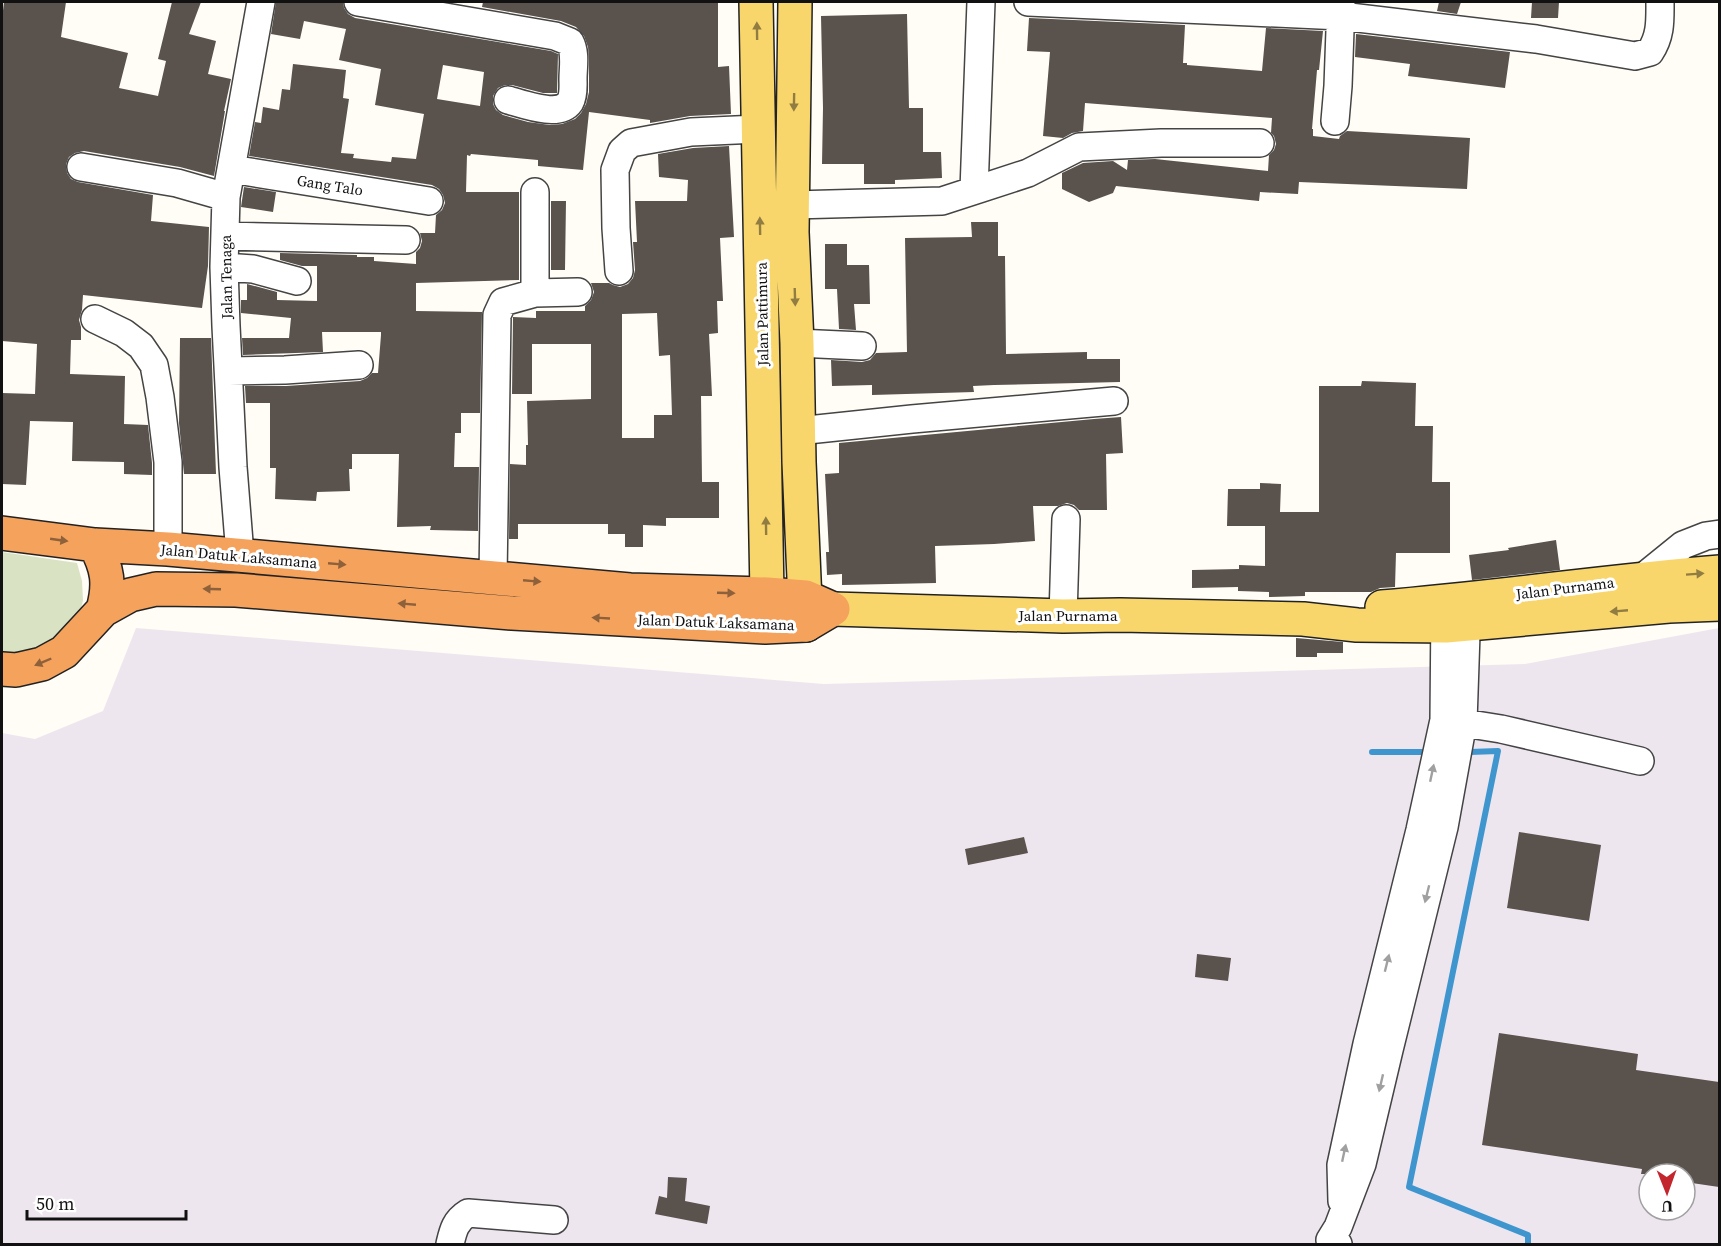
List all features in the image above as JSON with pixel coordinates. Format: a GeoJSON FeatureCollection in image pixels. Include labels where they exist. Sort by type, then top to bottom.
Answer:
{"type":"FeatureCollection","features":[{"type":"Feature","properties":{"kind":"highway","name":"Jalan Datuk Laksamana"},"geometry":{"type":"LineString","coordinates":[[2,533],[95,545],[240,555],[630,590],[767,594],[815,610]]}},
{"type":"Feature","properties":{"kind":"highway"},"geometry":{"type":"LineString","coordinates":[[95,545],[104,561],[106,571],[103,610]]}},
{"type":"Feature","properties":{"kind":"highway","name":"Jalan Datuk Laksamana"},"geometry":{"type":"LineString","coordinates":[[2,669],[16,670],[42,664],[64,652],[103,610],[130,595],[156,589],[236,590],[512,613],[765,627],[815,610]]}},
{"type":"Feature","properties":{"kind":"main road","name":"Jalan Pattimura"},"geometry":{"type":"LineString","coordinates":[[756,2],[767,594],[765,627]]}},
{"type":"Feature","properties":{"kind":"main road"},"geometry":{"type":"LineString","coordinates":[[795,2],[793,205],[799,462],[815,610]]}},
{"type":"Feature","properties":{"kind":"main road","name":"Jalan Purnama"},"geometry":{"type":"LineString","coordinates":[[1456,613],[1641,579],[1719,572]]}},
{"type":"Feature","properties":{"kind":"main road","name":"Jalan Purnama"},"geometry":{"type":"LineString","coordinates":[[815,610],[1303,619],[1372,608],[1456,613],[1719,604]]}},
{"type":"Feature","properties":{"kind":"street"},"geometry":{"type":"LineString","coordinates":[[358,2],[555,36],[570,42],[574,60],[572,96],[569,103],[563,108],[552,110],[508,100]]}},
{"type":"Feature","properties":{"kind":"street"},"geometry":{"type":"LineString","coordinates":[[974,190],[981,2]]}},
{"type":"Feature","properties":{"kind":"street"},"geometry":{"type":"LineString","coordinates":[[1028,2],[1341,9],[1635,56],[1650,52],[1657,42],[1660,2]]}},
{"type":"Feature","properties":{"kind":"street","name":"Jalan Tenaga"},"geometry":{"type":"LineString","coordinates":[[240,555],[224,267],[226,197],[258,3]]}},
{"type":"Feature","properties":{"kind":"street"},"geometry":{"type":"LineString","coordinates":[[1335,120],[1341,9]]}},
{"type":"Feature","properties":{"kind":"street"},"geometry":{"type":"LineString","coordinates":[[619,271],[615,170],[622,151],[631,143],[691,132],[758,129]]}},
{"type":"Feature","properties":{"kind":"street"},"geometry":{"type":"LineString","coordinates":[[793,205],[942,201],[1028,173],[1078,147],[1161,142],[1260,143]]}},
{"type":"Feature","properties":{"kind":"street"},"geometry":{"type":"LineString","coordinates":[[81,167],[177,183],[226,197]]}},
{"type":"Feature","properties":{"kind":"street","name":"Gang Talo"},"geometry":{"type":"LineString","coordinates":[[231,169],[429,201]]}},
{"type":"Feature","properties":{"kind":"street"},"geometry":{"type":"LineString","coordinates":[[535,192],[535,293]]}},
{"type":"Feature","properties":{"kind":"street"},"geometry":{"type":"LineString","coordinates":[[225,236],[406,240]]}},
{"type":"Feature","properties":{"kind":"street"},"geometry":{"type":"LineString","coordinates":[[224,267],[253,269],[297,281]]}},
{"type":"Feature","properties":{"kind":"street"},"geometry":{"type":"LineString","coordinates":[[493,577],[498,315],[503,302],[535,293],[578,292]]}},
{"type":"Feature","properties":{"kind":"street"},"geometry":{"type":"LineString","coordinates":[[95,319],[124,333],[141,346],[154,365],[168,462],[168,549]]}},
{"type":"Feature","properties":{"kind":"street"},"geometry":{"type":"LineString","coordinates":[[797,343],[862,346]]}},
{"type":"Feature","properties":{"kind":"street"},"geometry":{"type":"LineString","coordinates":[[229,371],[359,365]]}},
{"type":"Feature","properties":{"kind":"street"},"geometry":{"type":"LineString","coordinates":[[798,431],[1114,401]]}},
{"type":"Feature","properties":{"kind":"street"},"geometry":{"type":"LineString","coordinates":[[1063,616],[1066,519]]}},
{"type":"Feature","properties":{"kind":"street"},"geometry":{"type":"LineString","coordinates":[[1641,579],[1683,545],[1706,536],[1719,534]]}},
{"type":"Feature","properties":{"kind":"street"},"geometry":{"type":"LineString","coordinates":[[1332,1243],[1343,1211],[1341,1165],[1378,1047],[1426,853],[1453,721],[1456,613]]}},
{"type":"Feature","properties":{"kind":"street"},"geometry":{"type":"LineString","coordinates":[[1453,721],[1501,729],[1640,761]]}},
{"type":"Feature","properties":{"kind":"street"},"geometry":{"type":"LineString","coordinates":[[450,1245],[454,1226],[468,1213],[554,1220]]}},
{"type":"Feature","properties":{"kind":"shaded area"},"geometry":{"type":"Polygon","coordinates":[[[136,628],[824,684],[1525,664],[1719,628],[1719,1244],[2,1244],[2,733],[35,739],[103,711],[136,628]]]}},
{"type":"Feature","properties":{"kind":"green space"},"geometry":{"type":"Polygon","coordinates":[[[2,552],[77,563],[82,581],[83,600],[79,618],[70,635],[2,669],[2,552]]]}},
{"type":"Feature","properties":{"kind":"building"},"geometry":{"type":"Polygon","coordinates":[[[4,2],[66,2],[61,37],[128,53],[119,88],[158,96],[166,61],[158,59],[172,2],[201,2],[189,34],[216,41],[208,74],[231,79],[214,176],[180,167],[84,151],[69,157],[66,164],[67,173],[71,179],[78,182],[153,195],[151,221],[209,227],[208,266],[202,308],[83,295],[79,320],[81,340],[71,340],[70,374],[125,376],[124,424],[148,425],[152,475],[124,474],[124,462],[72,461],[73,422],[30,421],[26,485],[2,484],[2,393],[35,394],[37,344],[2,341],[2,19],[4,2]]]}},
{"type":"Feature","properties":{"kind":"building"},"geometry":{"type":"Polygon","coordinates":[[[276,2],[343,2],[348,14],[355,18],[551,51],[558,54],[557,93],[543,93],[505,85],[498,88],[493,96],[496,110],[503,115],[550,125],[562,124],[575,119],[586,104],[589,92],[589,60],[584,36],[576,27],[561,21],[482,7],[483,2],[718,2],[718,67],[729,66],[731,114],[690,116],[650,123],[650,120],[589,112],[583,170],[538,166],[538,160],[467,155],[466,192],[519,192],[519,280],[416,283],[416,311],[482,312],[480,413],[461,413],[461,433],[455,433],[454,467],[479,467],[478,531],[430,530],[431,526],[397,527],[399,454],[352,454],[352,469],[349,469],[350,491],[317,492],[316,501],[275,499],[276,468],[270,468],[270,403],[246,403],[245,386],[360,381],[372,373],[378,373],[381,332],[322,332],[323,352],[243,355],[242,338],[289,338],[291,318],[241,313],[241,300],[247,300],[247,284],[277,292],[277,300],[317,301],[317,266],[302,266],[280,260],[280,253],[357,255],[357,257],[374,257],[374,261],[416,264],[416,252],[422,241],[420,233],[435,233],[436,215],[445,203],[439,189],[432,185],[249,156],[255,122],[261,123],[263,107],[279,110],[282,89],[290,90],[293,64],[346,70],[343,98],[349,99],[341,153],[354,154],[353,158],[391,162],[392,157],[416,159],[424,114],[375,105],[381,69],[339,60],[346,29],[304,21],[300,39],[271,34],[276,2]],[[443,65],[437,99],[480,106],[484,72],[443,65]]]}},
{"type":"Feature","properties":{"kind":"building"},"geometry":{"type":"Polygon","coordinates":[[[1439,2],[1461,2],[1457,14],[1437,11],[1439,2]]]}},
{"type":"Feature","properties":{"kind":"building"},"geometry":{"type":"Polygon","coordinates":[[[1532,2],[1559,2],[1558,18],[1531,18],[1532,2]]]}},
{"type":"Feature","properties":{"kind":"building"},"geometry":{"type":"Polygon","coordinates":[[[907,14],[909,108],[923,108],[923,152],[941,152],[942,178],[895,180],[895,184],[864,184],[864,164],[822,164],[821,16],[907,14]]]}},
{"type":"Feature","properties":{"kind":"building"},"geometry":{"type":"Polygon","coordinates":[[[1029,18],[1185,25],[1183,63],[1262,71],[1266,28],[1323,31],[1319,70],[1317,70],[1313,136],[1339,139],[1347,131],[1470,138],[1467,189],[1299,182],[1298,194],[1260,192],[1259,201],[1116,186],[1113,193],[1089,202],[1062,189],[1062,173],[1083,163],[1113,161],[1127,170],[1128,160],[1155,159],[1268,171],[1269,155],[1276,144],[1271,133],[1272,118],[1085,103],[1083,131],[1063,138],[1043,136],[1050,52],[1027,51],[1029,18]]]}},
{"type":"Feature","properties":{"kind":"building"},"geometry":{"type":"Polygon","coordinates":[[[1356,34],[1510,52],[1505,88],[1408,76],[1410,64],[1355,57],[1356,34]]]}},
{"type":"Feature","properties":{"kind":"building"},"geometry":{"type":"Polygon","coordinates":[[[729,146],[734,237],[720,238],[723,301],[717,301],[718,333],[709,334],[712,396],[701,396],[702,482],[719,482],[719,518],[666,518],[666,526],[643,525],[643,547],[625,547],[625,534],[608,534],[608,524],[518,524],[518,539],[509,539],[510,464],[526,465],[527,401],[591,399],[591,344],[532,344],[532,394],[512,394],[513,317],[536,318],[536,311],[585,311],[585,306],[591,300],[594,292],[591,283],[609,283],[620,287],[628,284],[635,270],[633,242],[637,242],[635,201],[687,201],[688,180],[659,177],[658,154],[693,148],[729,146]],[[657,313],[622,314],[622,438],[654,438],[654,415],[672,415],[670,355],[659,356],[657,313]]]}},
{"type":"Feature","properties":{"kind":"building"},"geometry":{"type":"Polygon","coordinates":[[[244,187],[276,192],[273,212],[241,207],[244,187]]]}},
{"type":"Feature","properties":{"kind":"building"},"geometry":{"type":"Polygon","coordinates":[[[551,201],[566,201],[565,270],[551,270],[551,201]]]}},
{"type":"Feature","properties":{"kind":"building"},"geometry":{"type":"Polygon","coordinates":[[[971,222],[998,222],[998,256],[1005,256],[1006,354],[1087,352],[1087,359],[1120,359],[1120,382],[973,386],[974,392],[872,395],[872,385],[832,386],[831,360],[862,362],[870,360],[876,353],[907,352],[905,238],[972,237],[971,222]]]}},
{"type":"Feature","properties":{"kind":"building"},"geometry":{"type":"Polygon","coordinates":[[[825,244],[847,244],[847,265],[869,265],[870,304],[854,304],[856,330],[839,329],[837,289],[825,289],[825,244]]]}},
{"type":"Feature","properties":{"kind":"building"},"geometry":{"type":"Polygon","coordinates":[[[180,338],[211,338],[216,474],[184,474],[179,423],[180,338]]]}},
{"type":"Feature","properties":{"kind":"building"},"geometry":{"type":"Polygon","coordinates":[[[1362,381],[1416,383],[1415,426],[1433,426],[1432,482],[1450,482],[1450,553],[1396,553],[1395,587],[1380,588],[1371,592],[1305,592],[1305,596],[1269,597],[1269,592],[1238,591],[1238,587],[1192,588],[1192,570],[1239,569],[1239,565],[1265,566],[1265,526],[1227,526],[1228,489],[1260,489],[1260,483],[1281,484],[1280,512],[1319,512],[1319,386],[1361,386],[1362,381]]]}},
{"type":"Feature","properties":{"kind":"building"},"geometry":{"type":"Polygon","coordinates":[[[1121,417],[1123,453],[1106,454],[1107,510],[1079,510],[1067,503],[1058,506],[1033,506],[1035,541],[935,546],[936,583],[842,585],[842,574],[827,575],[826,552],[829,552],[825,474],[839,473],[839,443],[1121,417]]]}},
{"type":"Feature","properties":{"kind":"building"},"geometry":{"type":"Polygon","coordinates":[[[1556,540],[1560,570],[1472,580],[1469,555],[1509,550],[1508,548],[1556,540]]]}},
{"type":"Feature","properties":{"kind":"building"},"geometry":{"type":"Polygon","coordinates":[[[1296,638],[1343,642],[1343,653],[1317,653],[1317,657],[1296,657],[1296,638]]]}},
{"type":"Feature","properties":{"kind":"building"},"geometry":{"type":"Polygon","coordinates":[[[1519,832],[1601,845],[1589,921],[1507,908],[1519,832]]]}},
{"type":"Feature","properties":{"kind":"building"},"geometry":{"type":"Polygon","coordinates":[[[1024,837],[1028,853],[968,865],[965,849],[1024,837]]]}},
{"type":"Feature","properties":{"kind":"building"},"geometry":{"type":"Polygon","coordinates":[[[1197,954],[1231,958],[1228,981],[1195,977],[1197,954]]]}},
{"type":"Feature","properties":{"kind":"building"},"geometry":{"type":"Polygon","coordinates":[[[1499,1033],[1638,1054],[1636,1070],[1719,1082],[1719,1187],[1697,1184],[1697,1162],[1637,1162],[1637,1168],[1482,1145],[1499,1033]]]}},
{"type":"Feature","properties":{"kind":"building"},"geometry":{"type":"Polygon","coordinates":[[[668,1177],[687,1178],[685,1201],[710,1206],[707,1224],[655,1214],[659,1196],[667,1198],[668,1177]]]}},
{"type":"Feature","properties":{"kind":"waterway"},"geometry":{"type":"LineString","coordinates":[[1470,752],[1498,751],[1409,1187],[1528,1235],[1528,1244]]}},
{"type":"Feature","properties":{"kind":"waterway"},"geometry":{"type":"LineString","coordinates":[[1372,752],[1425,752]]}}]}
